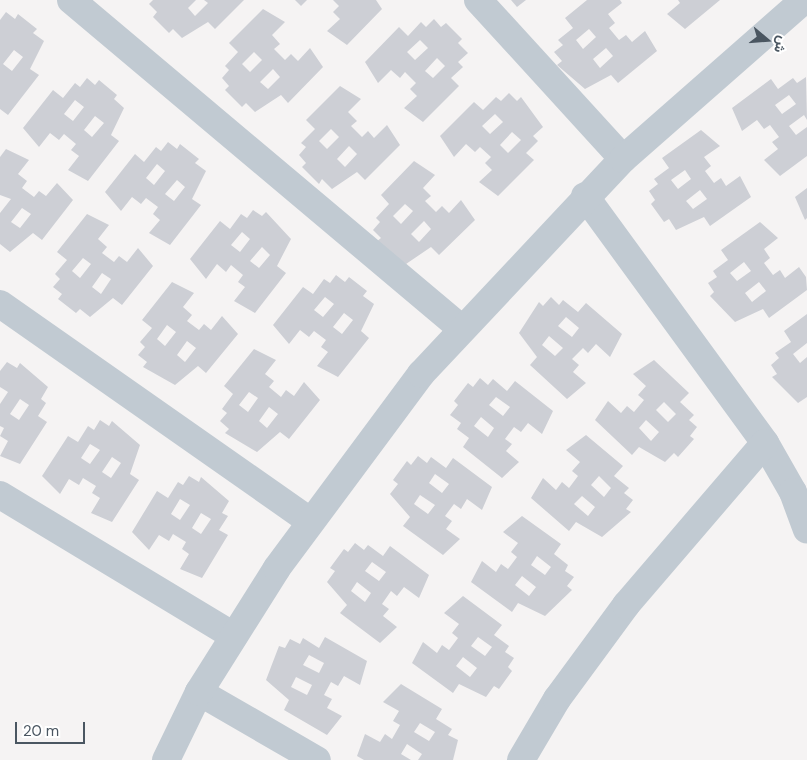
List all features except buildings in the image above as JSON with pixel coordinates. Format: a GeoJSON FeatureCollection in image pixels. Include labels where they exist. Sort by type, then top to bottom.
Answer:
{"type":"FeatureCollection","features":[{"type":"Feature","properties":{"kind":"street"},"geometry":{"type":"LineString","coordinates":[[71,0],[462,329]]}},
{"type":"Feature","properties":{"kind":"street"},"geometry":{"type":"LineString","coordinates":[[478,0],[623,158]]}},
{"type":"Feature","properties":{"kind":"street"},"geometry":{"type":"LineString","coordinates":[[166,760],[199,692],[308,520],[387,415],[462,329],[585,196],[623,158],[804,0]]}},
{"type":"Feature","properties":{"kind":"street"},"geometry":{"type":"LineString","coordinates":[[585,196],[766,443],[794,492],[807,530]]}},
{"type":"Feature","properties":{"kind":"street"},"geometry":{"type":"LineString","coordinates":[[0,304],[308,520]]}},
{"type":"Feature","properties":{"kind":"street"},"geometry":{"type":"LineString","coordinates":[[521,760],[557,700],[626,605],[766,443]]}},
{"type":"Feature","properties":{"kind":"street"},"geometry":{"type":"LineString","coordinates":[[0,496],[234,636]]}},
{"type":"Feature","properties":{"kind":"street"},"geometry":{"type":"LineString","coordinates":[[199,692],[317,760]]}}]}
